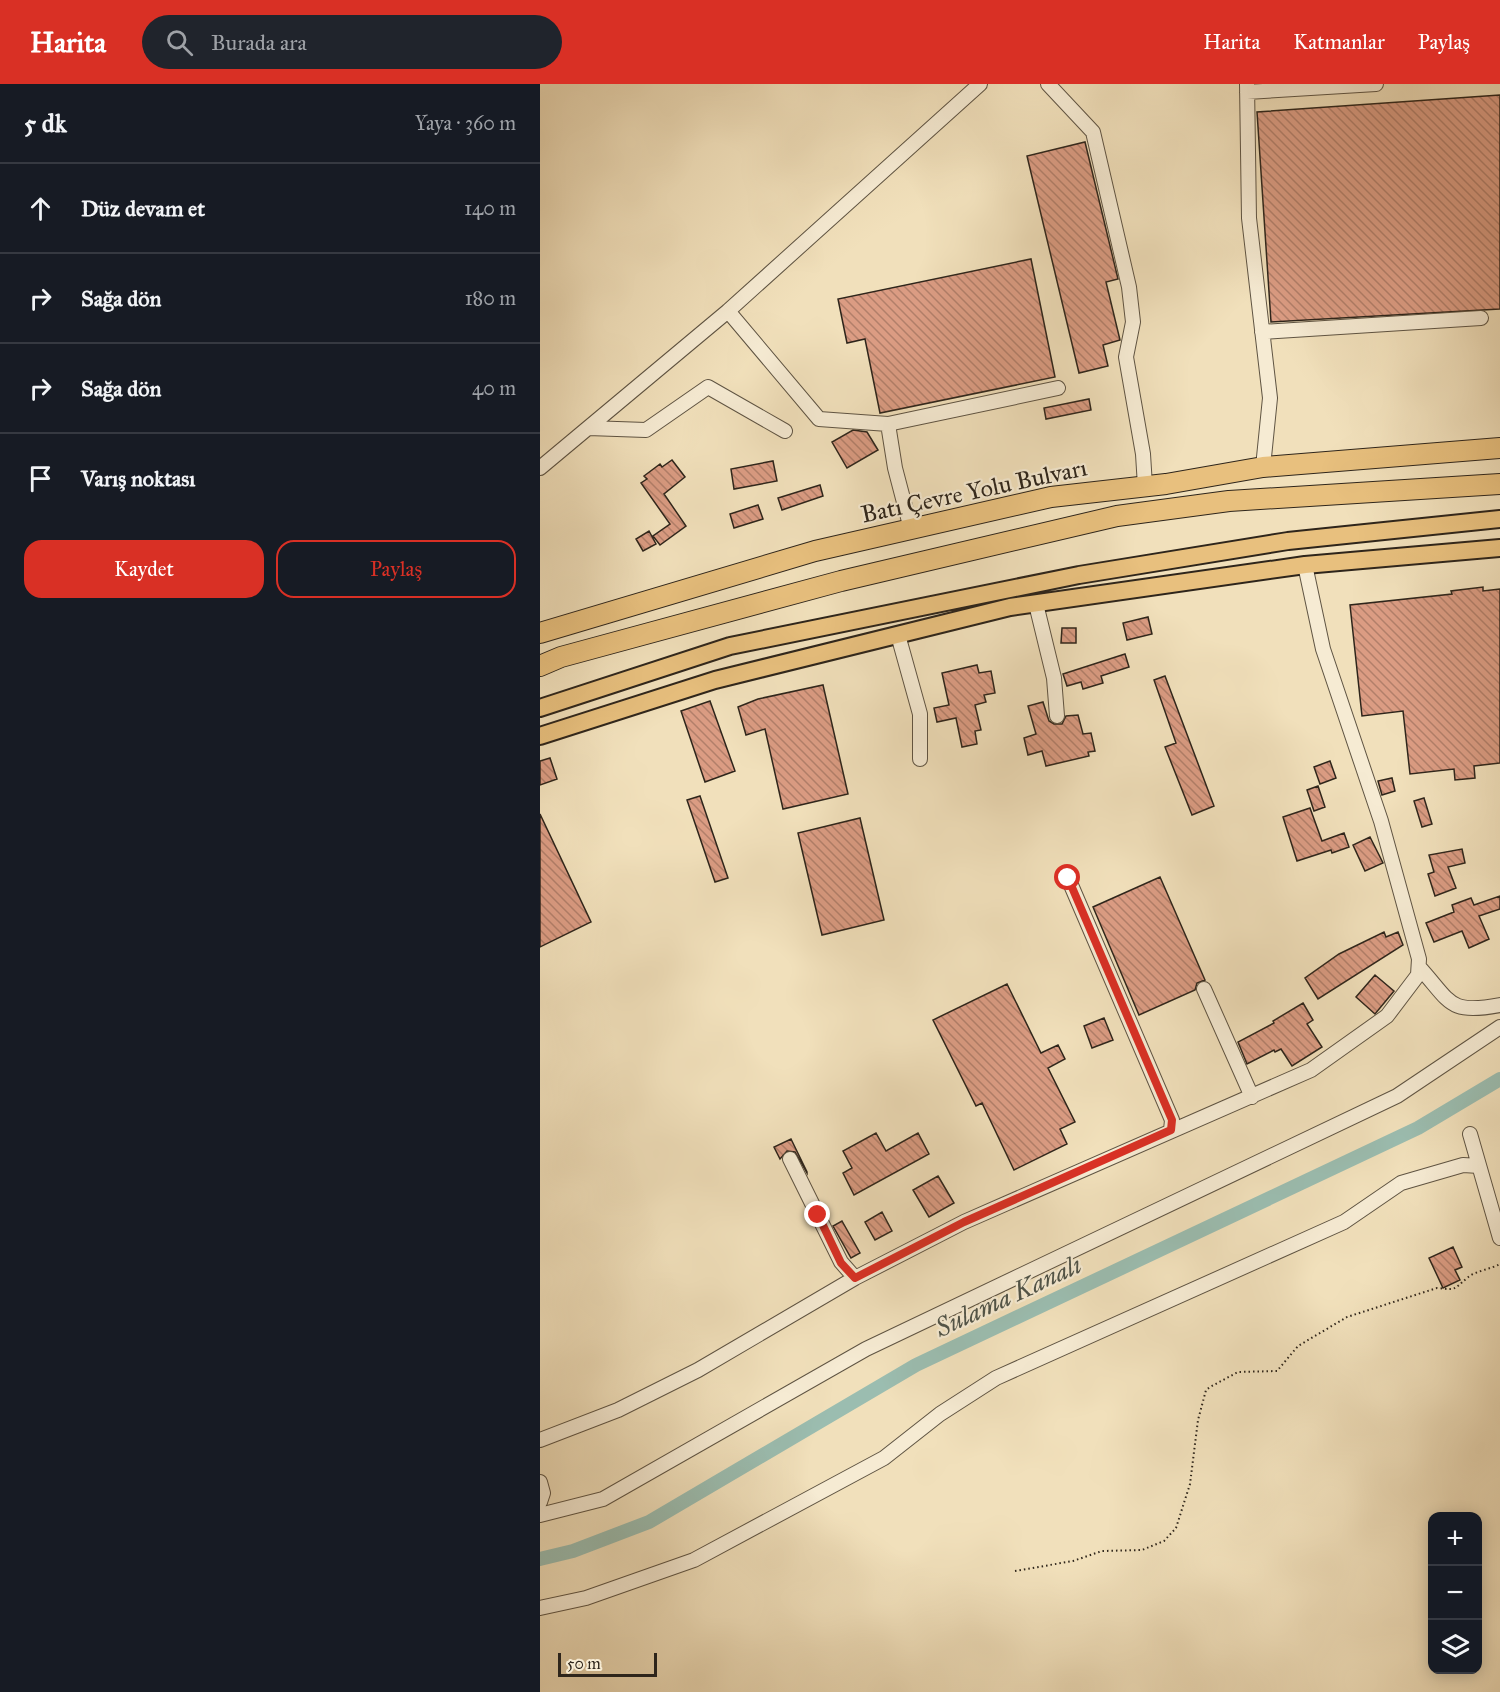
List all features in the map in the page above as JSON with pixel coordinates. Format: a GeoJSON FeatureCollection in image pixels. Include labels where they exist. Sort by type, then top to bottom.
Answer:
{"type":"FeatureCollection","features":[{"type":"Feature","properties":{"kind":"highway","name":"Batı Çevre Yolu Bulvarı"},"geometry":{"type":"LineString","coordinates":[[540,633],[815,551],[1051,496],[1145,486],[1263,467],[1500,448]]}},
{"type":"Feature","properties":{"kind":"highway"},"geometry":{"type":"LineString","coordinates":[[540,666],[561,657],[841,581],[1117,516],[1229,501],[1500,484]]}},
{"type":"Feature","properties":{"kind":"main road"},"geometry":{"type":"LineString","coordinates":[[540,708],[730,646],[1079,575],[1288,541],[1500,519]]}},
{"type":"Feature","properties":{"kind":"main road"},"geometry":{"type":"LineString","coordinates":[[540,736],[716,680],[1010,608],[1305,565],[1500,548]]}},
{"type":"Feature","properties":{"kind":"street"},"geometry":{"type":"LineString","coordinates":[[540,468],[728,311],[980,84]]}},
{"type":"Feature","properties":{"kind":"street"},"geometry":{"type":"LineString","coordinates":[[1048,84],[1093,132],[1128,286],[1133,322],[1126,357],[1143,454],[1145,486]]}},
{"type":"Feature","properties":{"kind":"street"},"geometry":{"type":"LineString","coordinates":[[1263,467],[1270,398],[1249,218],[1247,88],[1376,84]]}},
{"type":"Feature","properties":{"kind":"street"},"geometry":{"type":"LineString","coordinates":[[728,311],[819,419],[888,424],[1058,388]]}},
{"type":"Feature","properties":{"kind":"street"},"geometry":{"type":"LineString","coordinates":[[1262,332],[1481,318]]}},
{"type":"Feature","properties":{"kind":"street"},"geometry":{"type":"LineString","coordinates":[[588,428],[646,430],[708,387],[786,431]]}},
{"type":"Feature","properties":{"kind":"street"},"geometry":{"type":"LineString","coordinates":[[888,424],[894,468],[910,529]]}},
{"type":"Feature","properties":{"kind":"street"},"geometry":{"type":"LineString","coordinates":[[540,1440],[618,1410],[698,1370],[855,1278],[964,1222],[1311,1070],[1387,1016],[1409,990],[1418,975],[1419,959],[1381,821],[1323,649],[1305,565]]}},
{"type":"Feature","properties":{"kind":"street"},"geometry":{"type":"LineString","coordinates":[[1036,604],[1054,678],[1057,716]]}},
{"type":"Feature","properties":{"kind":"street"},"geometry":{"type":"LineString","coordinates":[[897,635],[920,714],[920,759]]}},
{"type":"Feature","properties":{"kind":"street"},"geometry":{"type":"LineString","coordinates":[[1068,878],[1172,1120],[1171,1130]]}},
{"type":"Feature","properties":{"kind":"street"},"geometry":{"type":"LineString","coordinates":[[1419,967],[1449,1003],[1458,1008],[1468,1010],[1500,1005]]}},
{"type":"Feature","properties":{"kind":"street"},"geometry":{"type":"LineString","coordinates":[[1204,989],[1252,1097]]}},
{"type":"Feature","properties":{"kind":"street"},"geometry":{"type":"LineString","coordinates":[[540,1515],[603,1499],[866,1349],[1397,1096],[1500,1027]]}},
{"type":"Feature","properties":{"kind":"street"},"geometry":{"type":"LineString","coordinates":[[1470,1134],[1500,1238]]}},
{"type":"Feature","properties":{"kind":"street"},"geometry":{"type":"LineString","coordinates":[[790,1160],[841,1263],[855,1278]]}},
{"type":"Feature","properties":{"kind":"street"},"geometry":{"type":"LineString","coordinates":[[540,1608],[586,1598],[694,1560],[884,1458],[940,1414],[996,1378],[1344,1222],[1401,1183],[1463,1165],[1479,1166]]}},
{"type":"Feature","properties":{"kind":"street"},"geometry":{"type":"LineString","coordinates":[[540,1482],[543,1493],[540,1502]]}},
{"type":"Feature","properties":{"kind":"path"},"geometry":{"type":"LineString","coordinates":[[1015,1571],[1073,1560],[1102,1551],[1142,1550],[1164,1541],[1176,1528],[1190,1484],[1198,1420],[1206,1390],[1238,1372],[1277,1371],[1298,1347],[1347,1317],[1437,1288],[1456,1289],[1469,1276],[1500,1264]]}},
{"type":"Feature","properties":{"kind":"building"},"geometry":{"type":"Polygon","coordinates":[[[1500,95],[1500,309],[1271,322],[1257,112],[1500,95]]]}},
{"type":"Feature","properties":{"kind":"building"},"geometry":{"type":"Polygon","coordinates":[[[1085,142],[1118,279],[1106,282],[1120,340],[1103,345],[1108,366],[1079,373],[1027,156],[1085,142]]]}},
{"type":"Feature","properties":{"kind":"building"},"geometry":{"type":"Polygon","coordinates":[[[1031,259],[1055,377],[880,413],[865,339],[847,343],[838,299],[1031,259]]]}},
{"type":"Feature","properties":{"kind":"building"},"geometry":{"type":"Polygon","coordinates":[[[1089,399],[1091,410],[1046,419],[1044,408],[1089,399]]]}},
{"type":"Feature","properties":{"kind":"building"},"geometry":{"type":"Polygon","coordinates":[[[853,430],[867,432],[878,450],[847,468],[832,442],[853,430]]]}},
{"type":"Feature","properties":{"kind":"building"},"geometry":{"type":"Polygon","coordinates":[[[672,460],[685,477],[664,494],[686,526],[660,545],[653,536],[670,524],[641,483],[647,479],[644,476],[660,464],[662,467],[672,460]]]}},
{"type":"Feature","properties":{"kind":"building"},"geometry":{"type":"Polygon","coordinates":[[[773,461],[777,481],[734,489],[731,469],[773,461]]]}},
{"type":"Feature","properties":{"kind":"building"},"geometry":{"type":"Polygon","coordinates":[[[820,485],[823,496],[782,510],[778,498],[820,485]]]}},
{"type":"Feature","properties":{"kind":"building"},"geometry":{"type":"Polygon","coordinates":[[[758,505],[763,519],[734,528],[730,514],[758,505]]]}},
{"type":"Feature","properties":{"kind":"building"},"geometry":{"type":"Polygon","coordinates":[[[649,531],[656,544],[643,551],[636,539],[649,531]]]}},
{"type":"Feature","properties":{"kind":"building"},"geometry":{"type":"Polygon","coordinates":[[[1483,587],[1483,591],[1500,589],[1500,763],[1474,766],[1475,778],[1455,780],[1454,769],[1410,774],[1403,711],[1362,716],[1350,605],[1452,594],[1451,591],[1483,587]]]}},
{"type":"Feature","properties":{"kind":"building"},"geometry":{"type":"Polygon","coordinates":[[[1148,617],[1152,634],[1127,640],[1123,623],[1148,617]]]}},
{"type":"Feature","properties":{"kind":"building"},"geometry":{"type":"Polygon","coordinates":[[[1062,628],[1076,628],[1076,643],[1061,643],[1062,628]]]}},
{"type":"Feature","properties":{"kind":"building"},"geometry":{"type":"Polygon","coordinates":[[[1125,654],[1129,667],[1101,676],[1103,683],[1083,689],[1081,682],[1067,686],[1063,674],[1125,654]]]}},
{"type":"Feature","properties":{"kind":"building"},"geometry":{"type":"Polygon","coordinates":[[[977,665],[979,673],[991,671],[995,693],[984,695],[986,702],[975,705],[981,730],[975,731],[977,744],[962,747],[956,718],[937,722],[934,708],[949,705],[942,673],[977,665]]]}},
{"type":"Feature","properties":{"kind":"building"},"geometry":{"type":"Polygon","coordinates":[[[1165,676],[1214,806],[1192,815],[1165,747],[1176,743],[1154,680],[1165,676]]]}},
{"type":"Feature","properties":{"kind":"building"},"geometry":{"type":"Polygon","coordinates":[[[823,685],[848,794],[783,809],[765,729],[746,735],[738,707],[758,699],[823,685]]]}},
{"type":"Feature","properties":{"kind":"building"},"geometry":{"type":"Polygon","coordinates":[[[710,701],[735,771],[705,782],[681,711],[710,701]]]}},
{"type":"Feature","properties":{"kind":"building"},"geometry":{"type":"Polygon","coordinates":[[[1043,702],[1049,721],[1054,724],[1062,724],[1066,716],[1078,715],[1083,734],[1091,733],[1095,751],[1088,752],[1089,756],[1046,766],[1042,751],[1028,755],[1024,738],[1036,734],[1028,706],[1043,702]]]}},
{"type":"Feature","properties":{"kind":"building"},"geometry":{"type":"Polygon","coordinates":[[[550,758],[557,779],[540,785],[540,761],[550,758]]]}},
{"type":"Feature","properties":{"kind":"building"},"geometry":{"type":"Polygon","coordinates":[[[1330,761],[1336,778],[1320,784],[1314,767],[1330,761]]]}},
{"type":"Feature","properties":{"kind":"building"},"geometry":{"type":"Polygon","coordinates":[[[1392,778],[1395,791],[1382,795],[1378,781],[1392,778]]]}},
{"type":"Feature","properties":{"kind":"building"},"geometry":{"type":"Polygon","coordinates":[[[1318,786],[1325,807],[1314,811],[1307,790],[1318,786]]]}},
{"type":"Feature","properties":{"kind":"building"},"geometry":{"type":"Polygon","coordinates":[[[700,796],[728,878],[715,882],[687,800],[700,796]]]}},
{"type":"Feature","properties":{"kind":"building"},"geometry":{"type":"Polygon","coordinates":[[[1424,798],[1432,824],[1422,827],[1414,801],[1424,798]]]}},
{"type":"Feature","properties":{"kind":"building"},"geometry":{"type":"Polygon","coordinates":[[[1310,808],[1322,841],[1344,833],[1349,847],[1297,861],[1283,817],[1310,808]]]}},
{"type":"Feature","properties":{"kind":"building"},"geometry":{"type":"Polygon","coordinates":[[[540,814],[591,922],[540,947],[540,814]]]}},
{"type":"Feature","properties":{"kind":"building"},"geometry":{"type":"Polygon","coordinates":[[[860,818],[884,920],[822,935],[798,833],[860,818]]]}},
{"type":"Feature","properties":{"kind":"building"},"geometry":{"type":"Polygon","coordinates":[[[1370,837],[1383,863],[1365,871],[1353,845],[1370,837]]]}},
{"type":"Feature","properties":{"kind":"building"},"geometry":{"type":"Polygon","coordinates":[[[1462,849],[1465,863],[1448,867],[1456,888],[1435,896],[1428,874],[1434,872],[1429,855],[1462,849]]]}},
{"type":"Feature","properties":{"kind":"building"},"geometry":{"type":"Polygon","coordinates":[[[1160,877],[1205,980],[1197,983],[1195,990],[1139,1015],[1093,907],[1160,877]]]}},
{"type":"Feature","properties":{"kind":"building"},"geometry":{"type":"Polygon","coordinates":[[[1500,896],[1500,909],[1479,916],[1489,939],[1469,948],[1462,931],[1434,942],[1426,923],[1454,912],[1452,905],[1471,898],[1474,905],[1500,896]]]}},
{"type":"Feature","properties":{"kind":"building"},"geometry":{"type":"Polygon","coordinates":[[[1384,932],[1386,937],[1398,932],[1403,945],[1318,999],[1305,978],[1339,954],[1384,932]]]}},
{"type":"Feature","properties":{"kind":"building"},"geometry":{"type":"Polygon","coordinates":[[[1375,975],[1394,991],[1375,1014],[1356,997],[1375,975]]]}},
{"type":"Feature","properties":{"kind":"building"},"geometry":{"type":"Polygon","coordinates":[[[1007,984],[1041,1053],[1058,1045],[1065,1059],[1048,1068],[1075,1122],[1060,1129],[1067,1144],[1014,1170],[982,1103],[976,1106],[933,1020],[1007,984]]]}},
{"type":"Feature","properties":{"kind":"building"},"geometry":{"type":"Polygon","coordinates":[[[1303,1003],[1313,1020],[1307,1024],[1322,1047],[1292,1066],[1281,1049],[1275,1052],[1274,1050],[1247,1064],[1238,1042],[1274,1023],[1273,1021],[1303,1003]]]}},
{"type":"Feature","properties":{"kind":"building"},"geometry":{"type":"Polygon","coordinates":[[[1104,1018],[1113,1040],[1092,1048],[1084,1026],[1104,1018]]]}},
{"type":"Feature","properties":{"kind":"building"},"geometry":{"type":"Polygon","coordinates":[[[876,1133],[886,1151],[918,1133],[929,1154],[854,1195],[843,1173],[852,1168],[843,1151],[876,1133]]]}},
{"type":"Feature","properties":{"kind":"building"},"geometry":{"type":"Polygon","coordinates":[[[791,1139],[807,1173],[795,1152],[787,1151],[780,1159],[774,1147],[791,1139]]]}},
{"type":"Feature","properties":{"kind":"building"},"geometry":{"type":"Polygon","coordinates":[[[938,1176],[954,1203],[929,1217],[913,1190],[938,1176]]]}},
{"type":"Feature","properties":{"kind":"building"},"geometry":{"type":"Polygon","coordinates":[[[882,1212],[892,1231],[875,1240],[865,1222],[882,1212]]]}},
{"type":"Feature","properties":{"kind":"building"},"geometry":{"type":"Polygon","coordinates":[[[842,1221],[860,1253],[851,1258],[833,1226],[842,1221]]]}},
{"type":"Feature","properties":{"kind":"building"},"geometry":{"type":"Polygon","coordinates":[[[1453,1247],[1462,1267],[1455,1270],[1460,1280],[1443,1288],[1429,1258],[1453,1247]]]}},
{"type":"Feature","properties":{"kind":"waterway","name":"Sulama Kanalı"},"geometry":{"type":"LineString","coordinates":[[540,1559],[573,1551],[649,1522],[916,1365],[1418,1128],[1500,1079]]}},
{"type":"Feature","properties":{"kind":"route"},"geometry":{"type":"LineString","coordinates":[[818,1215],[841,1263],[855,1278],[964,1222],[1171,1130],[1172,1120],[1068,878]]}}]}
